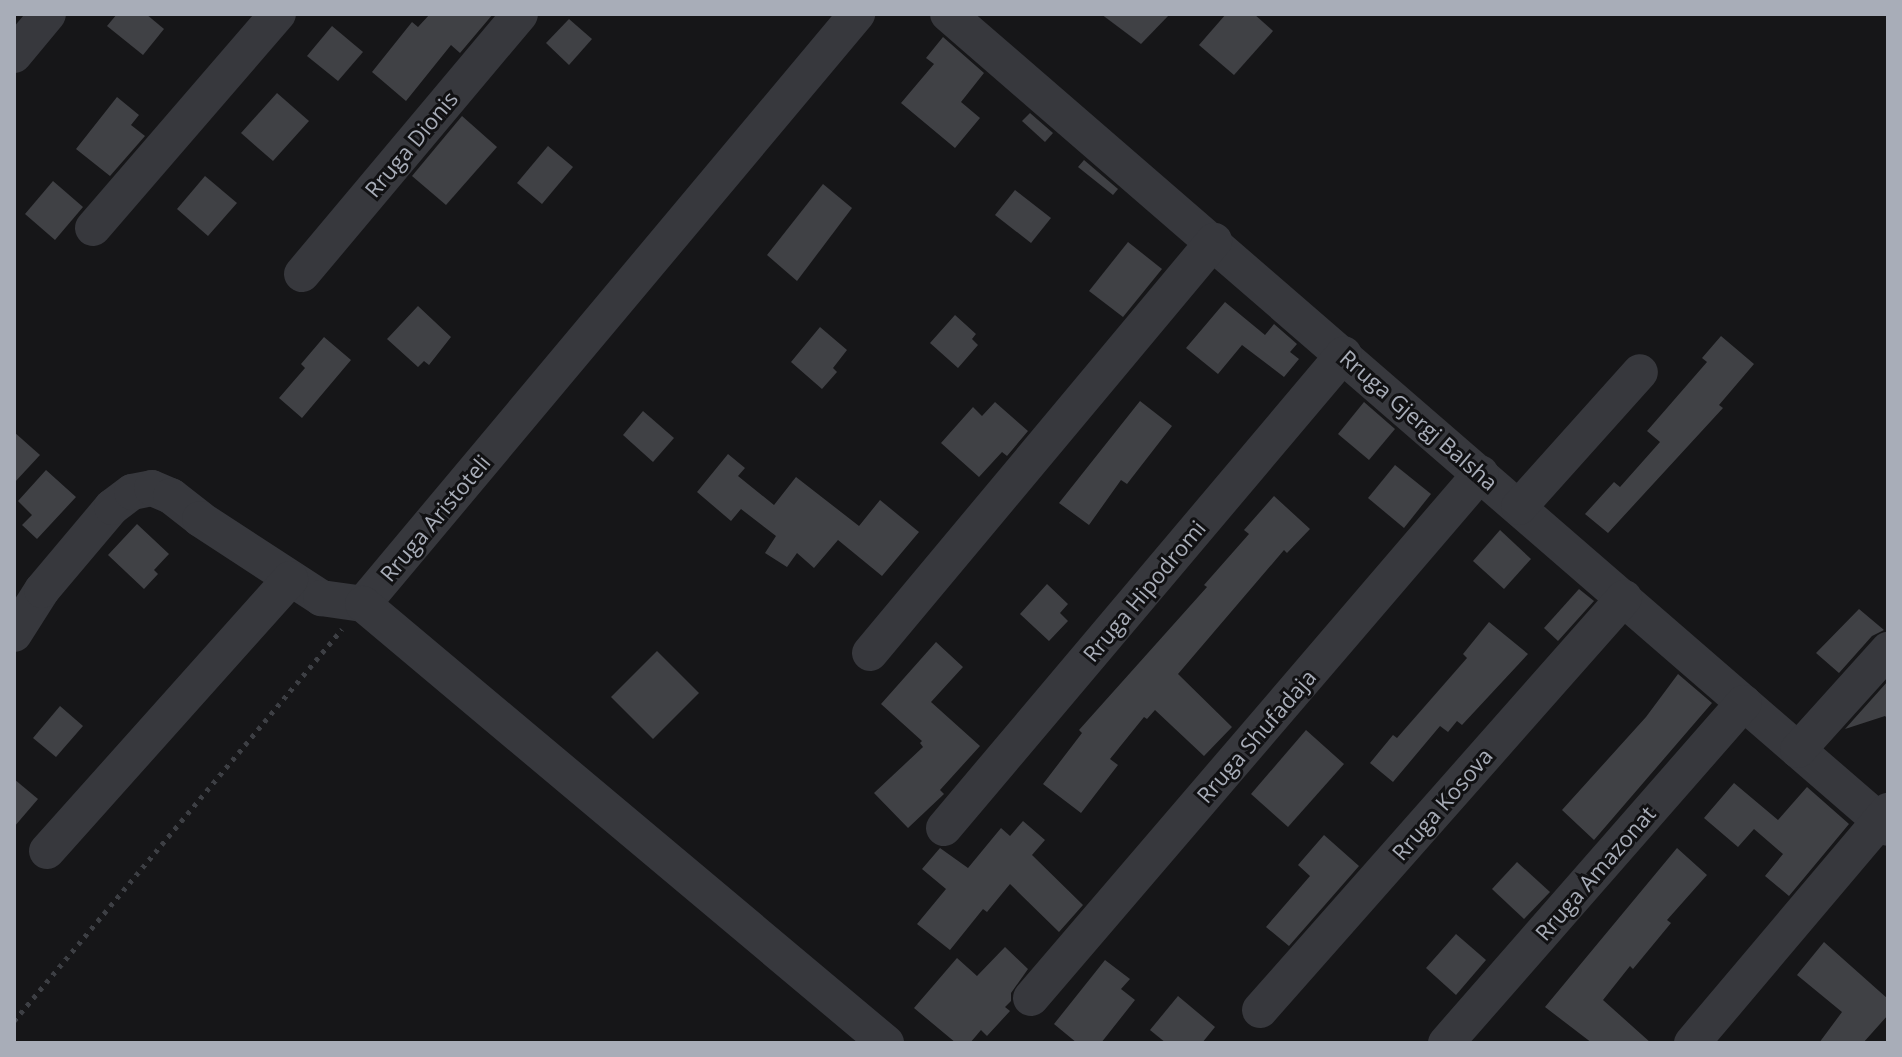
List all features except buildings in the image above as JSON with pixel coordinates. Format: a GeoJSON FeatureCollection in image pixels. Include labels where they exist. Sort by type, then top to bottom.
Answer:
{"type":"FeatureCollection","features":[{"type":"Feature","properties":{"kind":"street"},"geometry":{"type":"LineString","coordinates":[[14,55],[48,14]]}},
{"type":"Feature","properties":{"kind":"street"},"geometry":{"type":"LineString","coordinates":[[93,228],[278,14]]}},
{"type":"Feature","properties":{"kind":"street","name":"Rruga Dionis"},"geometry":{"type":"LineString","coordinates":[[302,274],[520,14]]}},
{"type":"Feature","properties":{"kind":"street","name":"Rruga Aristoteli"},"geometry":{"type":"LineString","coordinates":[[363,604],[857,14]]}},
{"type":"Feature","properties":{"kind":"street","name":"Rruga Gjergj Balsha"},"geometry":{"type":"LineString","coordinates":[[948,14],[1214,241],[1798,750],[1885,820]]}},
{"type":"Feature","properties":{"kind":"street"},"geometry":{"type":"LineString","coordinates":[[870,653],[1214,241]]}},
{"type":"Feature","properties":{"kind":"street","name":"Rruga Hipodromi"},"geometry":{"type":"LineString","coordinates":[[944,828],[1344,354]]}},
{"type":"Feature","properties":{"kind":"street"},"geometry":{"type":"LineString","coordinates":[[1519,507],[1640,372]]}},
{"type":"Feature","properties":{"kind":"street","name":"Rruga Shufadaja"},"geometry":{"type":"LineString","coordinates":[[1031,998],[1481,473]]}},
{"type":"Feature","properties":{"kind":"street"},"geometry":{"type":"LineString","coordinates":[[14,634],[42,590],[112,507],[132,492],[152,488],[171,496],[321,598],[363,604],[886,1043]]}},
{"type":"Feature","properties":{"kind":"street"},"geometry":{"type":"LineString","coordinates":[[47,851],[290,579]]}},
{"type":"Feature","properties":{"kind":"street","name":"Rruga Kosova"},"geometry":{"type":"LineString","coordinates":[[1260,1010],[1624,598]]}},
{"type":"Feature","properties":{"kind":"street"},"geometry":{"type":"LineString","coordinates":[[1798,750],[1888,650]]}},
{"type":"Feature","properties":{"kind":"street","name":"Rruga Amazonat"},"geometry":{"type":"LineString","coordinates":[[1446,1043],[1744,703]]}},
{"type":"Feature","properties":{"kind":"street"},"geometry":{"type":"LineString","coordinates":[[1692,1043],[1885,820]]}},
{"type":"Feature","properties":{"kind":"path"},"geometry":{"type":"LineString","coordinates":[[14,1021],[363,604]]}}]}
